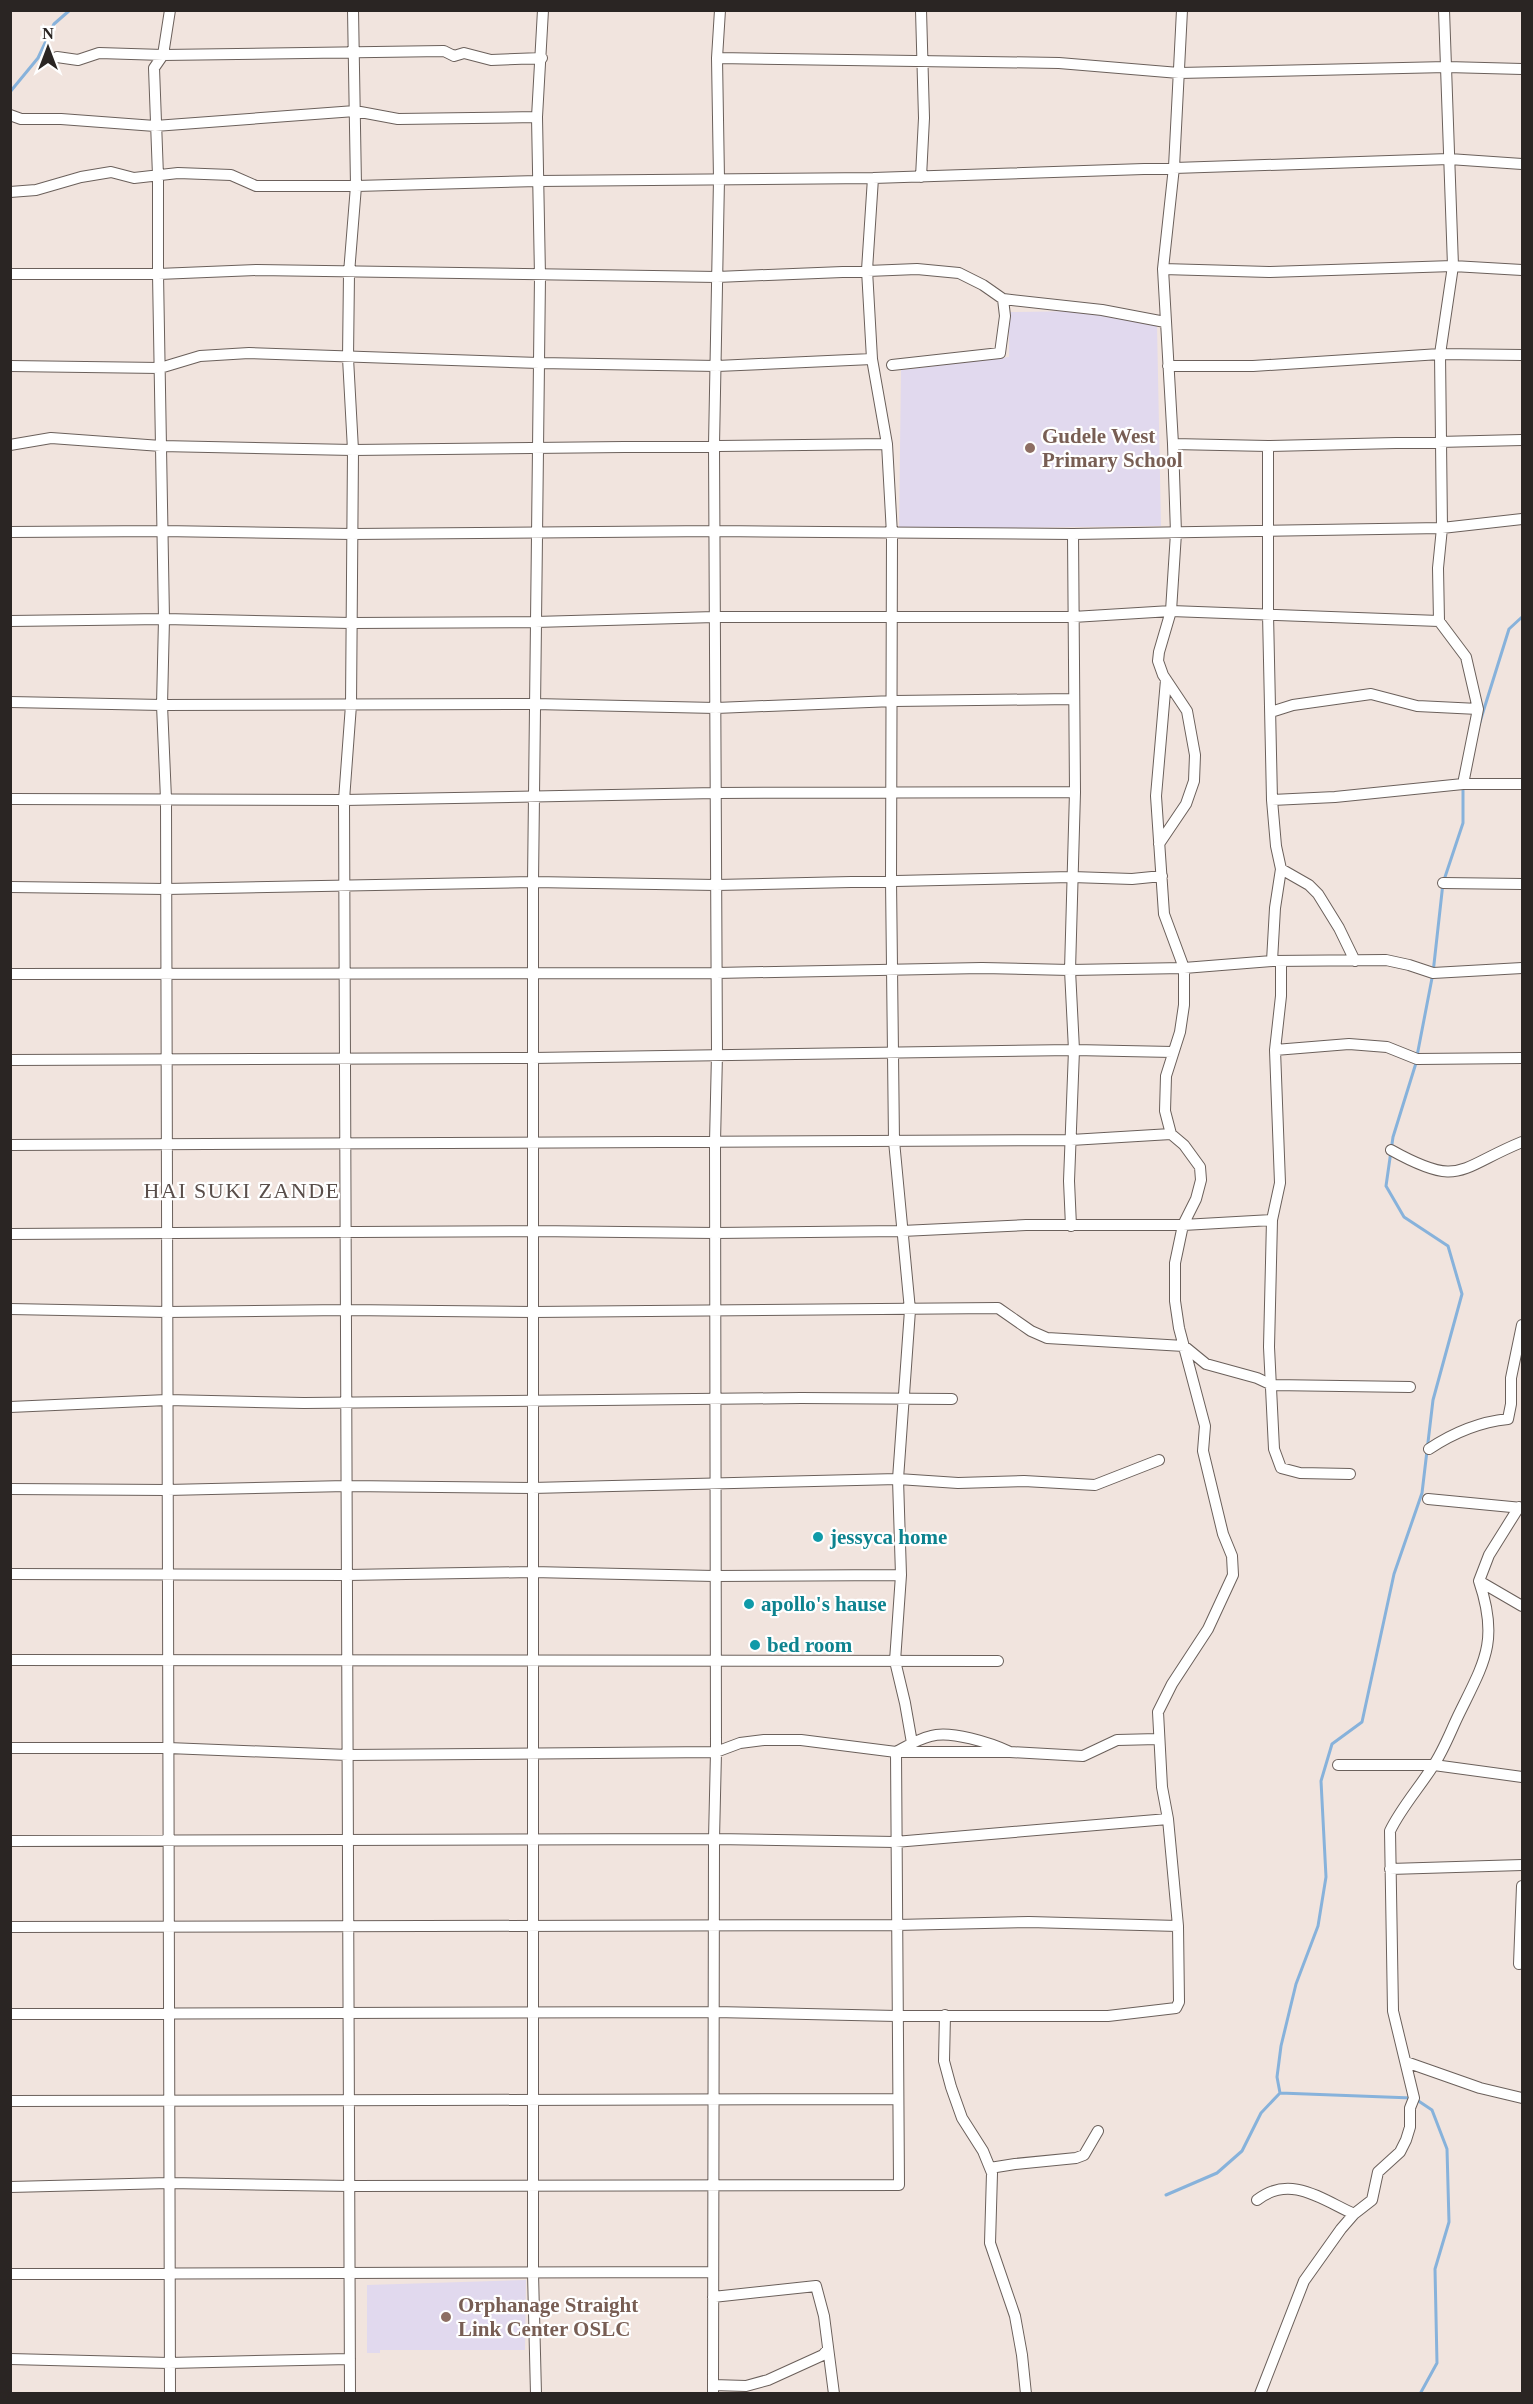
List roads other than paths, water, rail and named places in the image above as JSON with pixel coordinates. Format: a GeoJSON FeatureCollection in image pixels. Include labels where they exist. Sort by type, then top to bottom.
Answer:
{"type":"FeatureCollection","features":[{"type":"Feature","properties":{"kind":"street"},"geometry":{"type":"LineString","coordinates":[[170,10],[163,55],[154,68],[158,176],[164,619],[162,705],[166,799],[170,2394]]}},
{"type":"Feature","properties":{"kind":"street"},"geometry":{"type":"LineString","coordinates":[[351,2394],[344,800],[351,705],[353,450],[348,358],[349,273],[356,186],[353,10]]}},
{"type":"Feature","properties":{"kind":"street"},"geometry":{"type":"LineString","coordinates":[[536,2394],[533,2273],[532,882],[540,276],[537,117],[543,10]]}},
{"type":"Feature","properties":{"kind":"street"},"geometry":{"type":"LineString","coordinates":[[720,10],[717,58],[719,179],[714,445],[717,1054],[714,1312],[716,1752],[713,2389],[746,2386],[768,2380],[823,2355],[828,2349]]}},
{"type":"Feature","properties":{"kind":"street"},"geometry":{"type":"LineString","coordinates":[[921,10],[924,118],[921,177]]}},
{"type":"Feature","properties":{"kind":"street"},"geometry":{"type":"LineString","coordinates":[[1159,844],[1185,804],[1194,781],[1195,755],[1187,711],[1166,680],[1158,661],[1171,611],[1176,533],[1163,269],[1174,167],[1182,10]]}},
{"type":"Feature","properties":{"kind":"street"},"geometry":{"type":"LineString","coordinates":[[1444,10],[1453,266],[1440,354],[1443,443],[1442,528],[1438,568],[1439,621],[1466,657],[1478,709],[1463,784]]}},
{"type":"Feature","properties":{"kind":"street"},"geometry":{"type":"LineString","coordinates":[[57,57],[78,60],[99,53],[163,55],[444,51],[454,56],[464,53],[491,60],[542,58]]}},
{"type":"Feature","properties":{"kind":"street"},"geometry":{"type":"LineString","coordinates":[[717,58],[1059,63],[1179,74],[1447,67],[1522,69]]}},
{"type":"Feature","properties":{"kind":"street"},"geometry":{"type":"LineString","coordinates":[[10,115],[21,120],[61,119],[155,126],[355,111],[398,119],[537,117]]}},
{"type":"Feature","properties":{"kind":"street"},"geometry":{"type":"LineString","coordinates":[[10,192],[36,190],[81,177],[111,172],[134,178],[178,173],[231,175],[256,186],[356,186],[538,181],[921,177],[1449,159],[1522,165]]}},
{"type":"Feature","properties":{"kind":"street"},"geometry":{"type":"LineString","coordinates":[[873,178],[867,270],[872,359],[887,444],[892,534],[894,701],[891,880],[894,970],[892,1052],[894,1141],[910,1310],[897,1479],[901,1575],[895,1661],[912,1743]]}},
{"type":"Feature","properties":{"kind":"street"},"geometry":{"type":"LineString","coordinates":[[1163,269],[1269,272],[1453,266],[1522,270]]}},
{"type":"Feature","properties":{"kind":"street"},"geometry":{"type":"LineString","coordinates":[[10,274],[158,274],[257,270],[717,277],[917,269],[959,273],[983,285],[1003,299],[1102,310],[1164,322]]}},
{"type":"Feature","properties":{"kind":"street"},"geometry":{"type":"LineString","coordinates":[[892,365],[1000,353],[1005,316],[1003,299]]}},
{"type":"Feature","properties":{"kind":"street"},"geometry":{"type":"LineString","coordinates":[[10,366],[160,368],[200,356],[249,353],[348,358],[717,366],[872,359]]}},
{"type":"Feature","properties":{"kind":"street"},"geometry":{"type":"LineString","coordinates":[[1168,366],[1253,366],[1440,354],[1522,355]]}},
{"type":"Feature","properties":{"kind":"street"},"geometry":{"type":"LineString","coordinates":[[10,444],[51,438],[161,446],[353,450],[887,444]]}},
{"type":"Feature","properties":{"kind":"street"},"geometry":{"type":"LineString","coordinates":[[1173,444],[1268,446],[1522,440]]}},
{"type":"Feature","properties":{"kind":"street"},"geometry":{"type":"LineString","coordinates":[[1268,446],[1267,530],[1272,800],[1276,846],[1281,869],[1276,896],[1276,961],[1281,996],[1275,1050],[1280,1183],[1272,1220],[1269,1347],[1274,1449],[1281,1468],[1300,1473],[1350,1474]]}},
{"type":"Feature","properties":{"kind":"street"},"geometry":{"type":"LineString","coordinates":[[10,532],[536,534],[716,531],[1073,534],[1442,528],[1522,519]]}},
{"type":"Feature","properties":{"kind":"street"},"geometry":{"type":"LineString","coordinates":[[1071,1226],[1074,1050],[1070,970],[1074,792],[1073,534]]}},
{"type":"Feature","properties":{"kind":"street"},"geometry":{"type":"LineString","coordinates":[[10,621],[164,619],[351,623],[535,622],[715,617],[1073,616],[1171,611],[1439,621]]}},
{"type":"Feature","properties":{"kind":"street"},"geometry":{"type":"LineString","coordinates":[[10,2014],[714,2013],[1108,2016],[1176,2008],[1179,2002],[1178,1926],[1168,1819],[1162,1787],[1158,1712],[1172,1684],[1208,1629],[1233,1575],[1232,1556],[1223,1534],[1203,1451],[1205,1426],[1175,1301],[1175,1273],[1183,1225],[1196,1199],[1201,1173],[1200,1167],[1184,1145],[1171,1134],[1164,1111],[1166,1076],[1180,1032],[1184,1005],[1184,968],[1164,914],[1156,796],[1166,680]]}},
{"type":"Feature","properties":{"kind":"street"},"geometry":{"type":"LineString","coordinates":[[1271,712],[1293,705],[1371,694],[1417,706],[1478,709]]}},
{"type":"Feature","properties":{"kind":"street"},"geometry":{"type":"LineString","coordinates":[[10,702],[716,708],[894,701],[1074,699]]}},
{"type":"Feature","properties":{"kind":"street"},"geometry":{"type":"LineString","coordinates":[[1272,800],[1335,797],[1463,784],[1522,784]]}},
{"type":"Feature","properties":{"kind":"street"},"geometry":{"type":"LineString","coordinates":[[10,799],[344,800],[533,795],[1074,792]]}},
{"type":"Feature","properties":{"kind":"street"},"geometry":{"type":"LineString","coordinates":[[1281,869],[1309,885],[1318,894],[1340,928],[1355,961]]}},
{"type":"Feature","properties":{"kind":"street"},"geometry":{"type":"LineString","coordinates":[[10,887],[166,889],[532,882],[716,885],[1072,877],[1132,879],[1162,876]]}},
{"type":"Feature","properties":{"kind":"street"},"geometry":{"type":"LineString","coordinates":[[1443,883],[1522,884]]}},
{"type":"Feature","properties":{"kind":"street"},"geometry":{"type":"LineString","coordinates":[[10,974],[716,973],[982,968],[1070,970],[1184,968],[1276,961],[1386,960],[1433,973],[1522,968]]}},
{"type":"Feature","properties":{"kind":"street"},"geometry":{"type":"LineString","coordinates":[[1275,1050],[1349,1044],[1387,1047],[1417,1059],[1522,1058]]}},
{"type":"Feature","properties":{"kind":"street"},"geometry":{"type":"LineString","coordinates":[[10,1060],[532,1058],[1074,1050],[1173,1052]]}},
{"type":"Feature","properties":{"kind":"street"},"geometry":{"type":"LineString","coordinates":[[10,1145],[1071,1140],[1171,1134]]}},
{"type":"Feature","properties":{"kind":"street"},"geometry":{"type":"LineString","coordinates":[[1391,1150],[1418,1165],[1440,1172],[1456,1172],[1522,1142]]}},
{"type":"Feature","properties":{"kind":"street"},"geometry":{"type":"LineString","coordinates":[[10,1234],[902,1231],[1026,1225],[1183,1225],[1272,1220]]}},
{"type":"Feature","properties":{"kind":"street"},"geometry":{"type":"LineString","coordinates":[[10,1309],[167,1312],[346,1310],[714,1312],[998,1308],[1031,1331],[1047,1338],[1184,1346],[1206,1364],[1257,1378],[1272,1385],[1410,1387]]}},
{"type":"Feature","properties":{"kind":"street"},"geometry":{"type":"LineString","coordinates":[[1429,1449],[1479,1424],[1508,1419],[1517,1379],[1522,1325]]}},
{"type":"Feature","properties":{"kind":"street"},"geometry":{"type":"LineString","coordinates":[[10,1407],[167,1400],[346,1402],[904,1397],[952,1399]]}},
{"type":"Feature","properties":{"kind":"street"},"geometry":{"type":"LineString","coordinates":[[10,1489],[167,1490],[347,1486],[532,1488],[897,1479],[958,1483],[1024,1481],[1095,1485],[1159,1460]]}},
{"type":"Feature","properties":{"kind":"street"},"geometry":{"type":"LineString","coordinates":[[1260,2394],[1304,2282],[1341,2229],[1354,2214],[1372,2200],[1378,2172],[1400,2152],[1410,2127],[1410,2108],[1414,2098],[1393,2012],[1390,1831],[1398,1815],[1434,1765],[1482,1670],[1488,1647],[1489,1621],[1479,1581],[1489,1555],[1521,1507],[1428,1499]]}},
{"type":"Feature","properties":{"kind":"street"},"geometry":{"type":"LineString","coordinates":[[10,1574],[347,1575],[532,1572],[714,1576],[901,1575]]}},
{"type":"Feature","properties":{"kind":"street"},"geometry":{"type":"LineString","coordinates":[[1479,1581],[1522,1606]]}},
{"type":"Feature","properties":{"kind":"street"},"geometry":{"type":"LineString","coordinates":[[10,1660],[168,1662],[998,1661]]}},
{"type":"Feature","properties":{"kind":"street"},"geometry":{"type":"LineString","coordinates":[[896,1752],[933,1735],[954,1736],[996,1745],[1010,1752]]}},
{"type":"Feature","properties":{"kind":"street"},"geometry":{"type":"LineString","coordinates":[[10,1748],[168,1748],[348,1755],[716,1752],[741,1743],[764,1740],[813,1741],[896,1752],[1010,1752],[1083,1756],[1117,1740],[1158,1739]]}},
{"type":"Feature","properties":{"kind":"street"},"geometry":{"type":"LineString","coordinates":[[10,2187],[169,2183],[350,2186],[898,2185],[896,1752]]}},
{"type":"Feature","properties":{"kind":"street"},"geometry":{"type":"LineString","coordinates":[[1338,1765],[1434,1765],[1522,1777]]}},
{"type":"Feature","properties":{"kind":"street"},"geometry":{"type":"LineString","coordinates":[[10,1841],[714,1839],[896,1842],[1168,1819]]}},
{"type":"Feature","properties":{"kind":"street"},"geometry":{"type":"LineString","coordinates":[[1390,1869],[1522,1864]]}},
{"type":"Feature","properties":{"kind":"street"},"geometry":{"type":"LineString","coordinates":[[1519,1964],[1522,1886]]}},
{"type":"Feature","properties":{"kind":"street"},"geometry":{"type":"LineString","coordinates":[[10,1927],[714,1926],[1029,1922],[1178,1926]]}},
{"type":"Feature","properties":{"kind":"street"},"geometry":{"type":"LineString","coordinates":[[945,2015],[944,2061],[951,2087],[963,2118],[983,2151],[992,2173],[990,2243],[1015,2316],[1026,2394]]}},
{"type":"Feature","properties":{"kind":"street"},"geometry":{"type":"LineString","coordinates":[[1406,2062],[1480,2088],[1522,2098]]}},
{"type":"Feature","properties":{"kind":"street"},"geometry":{"type":"LineString","coordinates":[[10,2101],[897,2098]]}},
{"type":"Feature","properties":{"kind":"street"},"geometry":{"type":"LineString","coordinates":[[990,2168],[1015,2163],[1076,2158],[1084,2154],[1098,2131]]}},
{"type":"Feature","properties":{"kind":"street"},"geometry":{"type":"LineString","coordinates":[[1257,2200],[1279,2188],[1292,2187],[1354,2214]]}},
{"type":"Feature","properties":{"kind":"street"},"geometry":{"type":"LineString","coordinates":[[10,2274],[713,2272]]}},
{"type":"Feature","properties":{"kind":"street"},"geometry":{"type":"LineString","coordinates":[[713,2297],[816,2286],[824,2316],[834,2394]]}},
{"type":"Feature","properties":{"kind":"street"},"geometry":{"type":"LineString","coordinates":[[10,2359],[170,2363],[350,2359]]}},
{"type":"Feature","properties":{"kind":"waterway"},"geometry":{"type":"LineString","coordinates":[[10,92],[38,58],[54,24],[70,10]]}},
{"type":"Feature","properties":{"kind":"waterway"},"geometry":{"type":"LineString","coordinates":[[1479,725],[1509,629],[1522,617]]}},
{"type":"Feature","properties":{"kind":"waterway"},"geometry":{"type":"LineString","coordinates":[[1417,1056],[1433,973],[1443,883],[1463,823],[1463,786]]}},
{"type":"Feature","properties":{"kind":"waterway"},"geometry":{"type":"LineString","coordinates":[[1412,2098],[1280,2093],[1277,2077],[1281,2046],[1296,1984],[1318,1926],[1326,1877],[1321,1781],[1332,1744],[1362,1722],[1394,1574],[1422,1493],[1433,1400],[1462,1294],[1448,1246],[1404,1217],[1386,1186],[1393,1137],[1416,1063]]}},
{"type":"Feature","properties":{"kind":"waterway"},"geometry":{"type":"LineString","coordinates":[[1166,2195],[1217,2173],[1242,2151],[1261,2113],[1280,2093]]}},
{"type":"Feature","properties":{"kind":"waterway"},"geometry":{"type":"LineString","coordinates":[[1417,2100],[1432,2110],[1447,2149],[1449,2222],[1435,2269],[1437,2363],[1420,2394]]}},
{"type":"Feature","properties":{"kind":"place","name":"Gudele West Primary School"},"geometry":{"type":"Point","coordinates":[1030,448]}},
{"type":"Feature","properties":{"kind":"place","name":"jessyca home"},"geometry":{"type":"Point","coordinates":[818,1537]}},
{"type":"Feature","properties":{"kind":"place","name":"apollo's hause"},"geometry":{"type":"Point","coordinates":[749,1604]}},
{"type":"Feature","properties":{"kind":"place","name":"bed room"},"geometry":{"type":"Point","coordinates":[755,1645]}},
{"type":"Feature","properties":{"kind":"place","name":"Orphanage Straight Link Center OSLC"},"geometry":{"type":"Point","coordinates":[446,2317]}},
{"type":"Feature","properties":{"kind":"district","name":"HAI SUKI ZANDE"},"geometry":{"type":"Point","coordinates":[242,1190]}}]}
